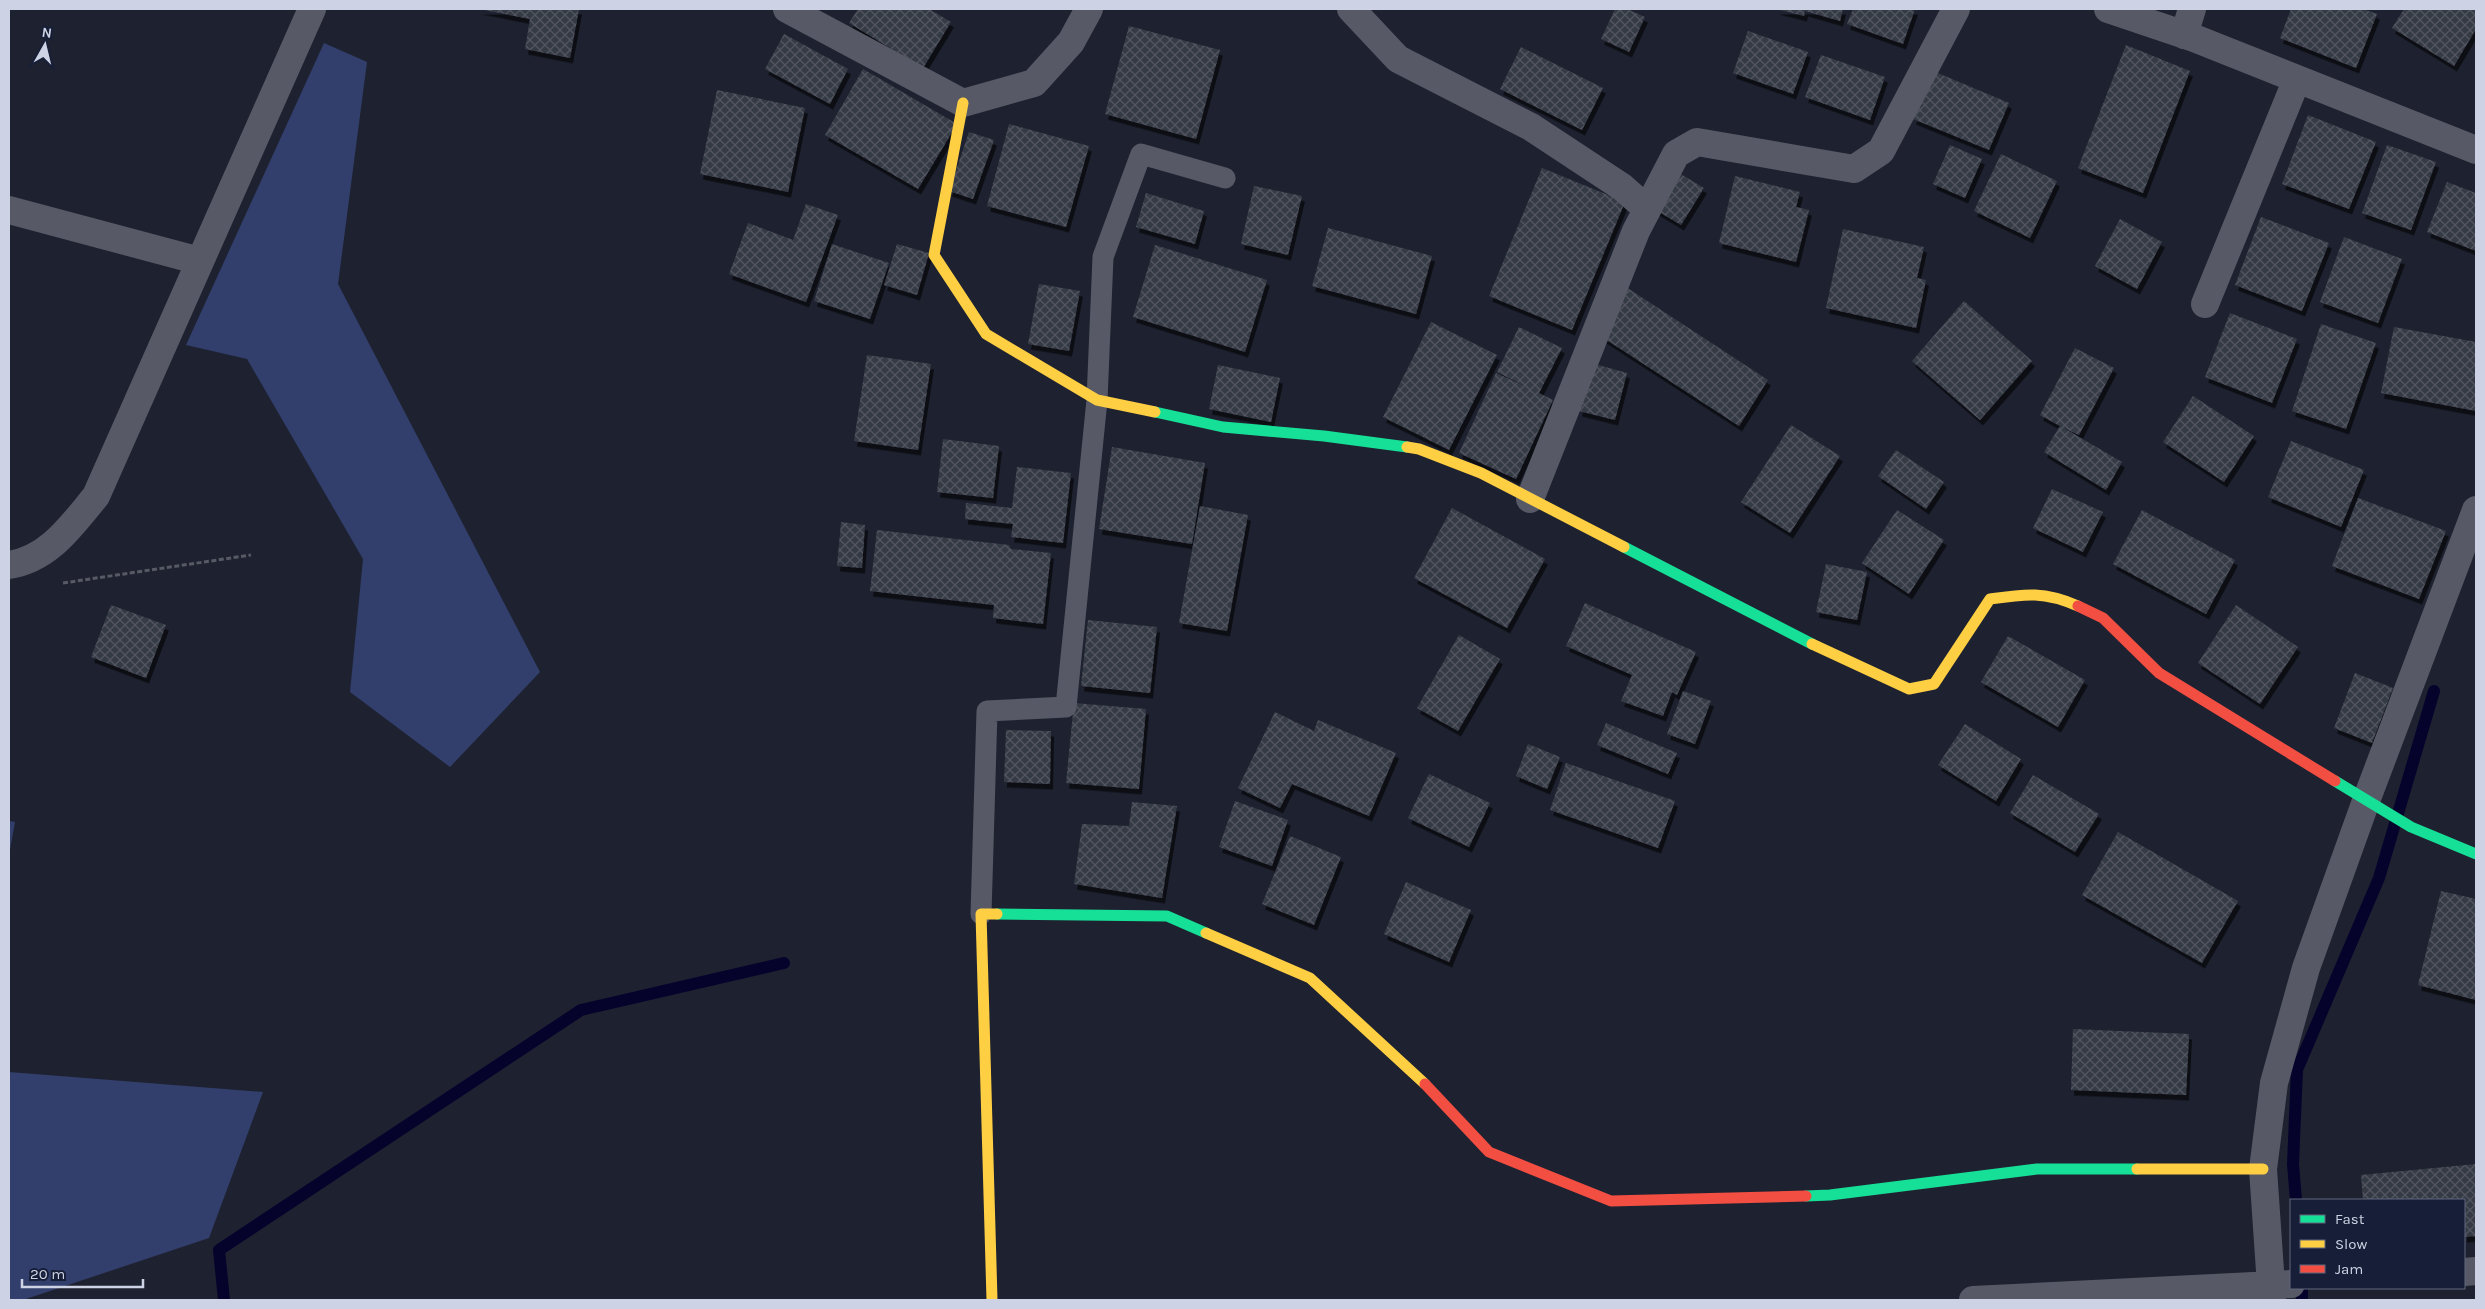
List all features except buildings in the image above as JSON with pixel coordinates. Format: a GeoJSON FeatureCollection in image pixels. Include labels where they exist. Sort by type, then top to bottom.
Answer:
{"type":"FeatureCollection","features":[{"type":"Feature","properties":{"kind":"street"},"geometry":{"type":"LineString","coordinates":[[17,564],[60,540],[96,496],[312,9]]}},
{"type":"Feature","properties":{"kind":"street"},"geometry":{"type":"LineString","coordinates":[[787,9],[963,102],[1034,83],[1071,42],[1089,9]]}},
{"type":"Feature","properties":{"kind":"street"},"geometry":{"type":"LineString","coordinates":[[1351,9],[1398,59],[1531,126],[1622,187],[1647,209]]}},
{"type":"Feature","properties":{"kind":"street"},"geometry":{"type":"LineString","coordinates":[[1530,499],[1632,240],[1676,154],[1697,142],[1854,169],[1881,151],[1956,9]]}},
{"type":"Feature","properties":{"kind":"street"},"geometry":{"type":"LineString","coordinates":[[2108,9],[2184,35],[2476,150]]}},
{"type":"Feature","properties":{"kind":"street"},"geometry":{"type":"LineString","coordinates":[[2184,35],[2192,9]]}},
{"type":"Feature","properties":{"kind":"street"},"geometry":{"type":"LineString","coordinates":[[2205,304],[2297,80]]}},
{"type":"Feature","properties":{"kind":"street"},"geometry":{"type":"LineString","coordinates":[[963,102],[934,255],[986,334],[1097,400],[1223,427],[1324,436],[1419,449],[1481,473],[1794,636],[1909,689],[1934,684],[1990,599],[2029,593],[2064,600],[2103,618],[2159,673],[2366,801],[2412,827],[2476,854]]}},
{"type":"Feature","properties":{"kind":"street"},"geometry":{"type":"LineString","coordinates":[[9,210],[200,261]]}},
{"type":"Feature","properties":{"kind":"street"},"geometry":{"type":"LineString","coordinates":[[1973,1300],[2278,1290],[2263,1169],[2274,1083],[2306,968],[2366,801],[2476,510]]}},
{"type":"Feature","properties":{"kind":"street"},"geometry":{"type":"LineString","coordinates":[[992,1300],[984,1115],[981,914],[1166,916],[1310,978],[1420,1079],[1489,1152],[1611,1201],[1830,1195],[2037,1169],[2263,1169]]}},
{"type":"Feature","properties":{"kind":"lane"},"geometry":{"type":"LineString","coordinates":[[981,914],[987,711],[1066,707],[1097,400],[1104,257],[1141,154],[1225,178]]}},
{"type":"Feature","properties":{"kind":"path"},"geometry":{"type":"LineString","coordinates":[[17,564],[53,584],[251,555]]}},
{"type":"Feature","properties":{"kind":"shaded area"},"geometry":{"type":"Polygon","coordinates":[[[324,43],[367,62],[338,284],[540,672],[450,767],[350,692],[363,559],[247,359],[186,345],[324,43]]]}},
{"type":"Feature","properties":{"kind":"shaded area"},"geometry":{"type":"Polygon","coordinates":[[[9,821],[15,822],[9,855],[9,821]]]}},
{"type":"Feature","properties":{"kind":"shaded area"},"geometry":{"type":"Polygon","coordinates":[[[9,1072],[263,1092],[209,1238],[23,1300],[9,1300],[9,1072]]]}},
{"type":"Feature","properties":{"kind":"waterway"},"geometry":{"type":"LineString","coordinates":[[2296,1199],[2293,1164],[2297,1070],[2379,878],[2434,691]]}},
{"type":"Feature","properties":{"kind":"waterway"},"geometry":{"type":"LineString","coordinates":[[224,1300],[219,1250],[581,1010],[784,963]]}},
{"type":"Feature","properties":{"kind":"waterway"},"geometry":{"type":"LineString","coordinates":[[2302,1289],[2302,1300]]}},
{"type":"Feature","properties":{"kind":"traffic: fast"},"geometry":{"type":"LineString","coordinates":[[1155,412],[1223,427],[1324,436],[1407,447]]}},
{"type":"Feature","properties":{"kind":"traffic: fast"},"geometry":{"type":"LineString","coordinates":[[1624,547],[1812,644]]}},
{"type":"Feature","properties":{"kind":"traffic: fast"},"geometry":{"type":"LineString","coordinates":[[2335,781],[2411,827],[2476,854]]}},
{"type":"Feature","properties":{"kind":"traffic: fast"},"geometry":{"type":"LineString","coordinates":[[997,914],[1167,916],[1206,933]]}},
{"type":"Feature","properties":{"kind":"traffic: fast"},"geometry":{"type":"LineString","coordinates":[[1806,1196],[1830,1195],[2037,1169],[2137,1169]]}},
{"type":"Feature","properties":{"kind":"traffic: slow"},"geometry":{"type":"LineString","coordinates":[[963,103],[934,255],[986,334],[1097,400],[1155,412]]}},
{"type":"Feature","properties":{"kind":"traffic: slow"},"geometry":{"type":"LineString","coordinates":[[1407,447],[1419,449],[1481,473],[1624,547]]}},
{"type":"Feature","properties":{"kind":"traffic: slow"},"geometry":{"type":"LineString","coordinates":[[1812,644],[1909,689],[1934,684],[1990,599],[2034,595],[2055,598],[2078,606]]}},
{"type":"Feature","properties":{"kind":"traffic: slow"},"geometry":{"type":"LineString","coordinates":[[992,1300],[981,914],[997,914]]}},
{"type":"Feature","properties":{"kind":"traffic: slow"},"geometry":{"type":"LineString","coordinates":[[1206,933],[1310,978],[1425,1084]]}},
{"type":"Feature","properties":{"kind":"traffic: slow"},"geometry":{"type":"LineString","coordinates":[[2137,1169],[2263,1169]]}},
{"type":"Feature","properties":{"kind":"traffic: jam"},"geometry":{"type":"LineString","coordinates":[[2078,606],[2103,618],[2159,673],[2335,781]]}},
{"type":"Feature","properties":{"kind":"traffic: jam"},"geometry":{"type":"LineString","coordinates":[[1425,1084],[1489,1152],[1611,1201],[1806,1196]]}}]}
